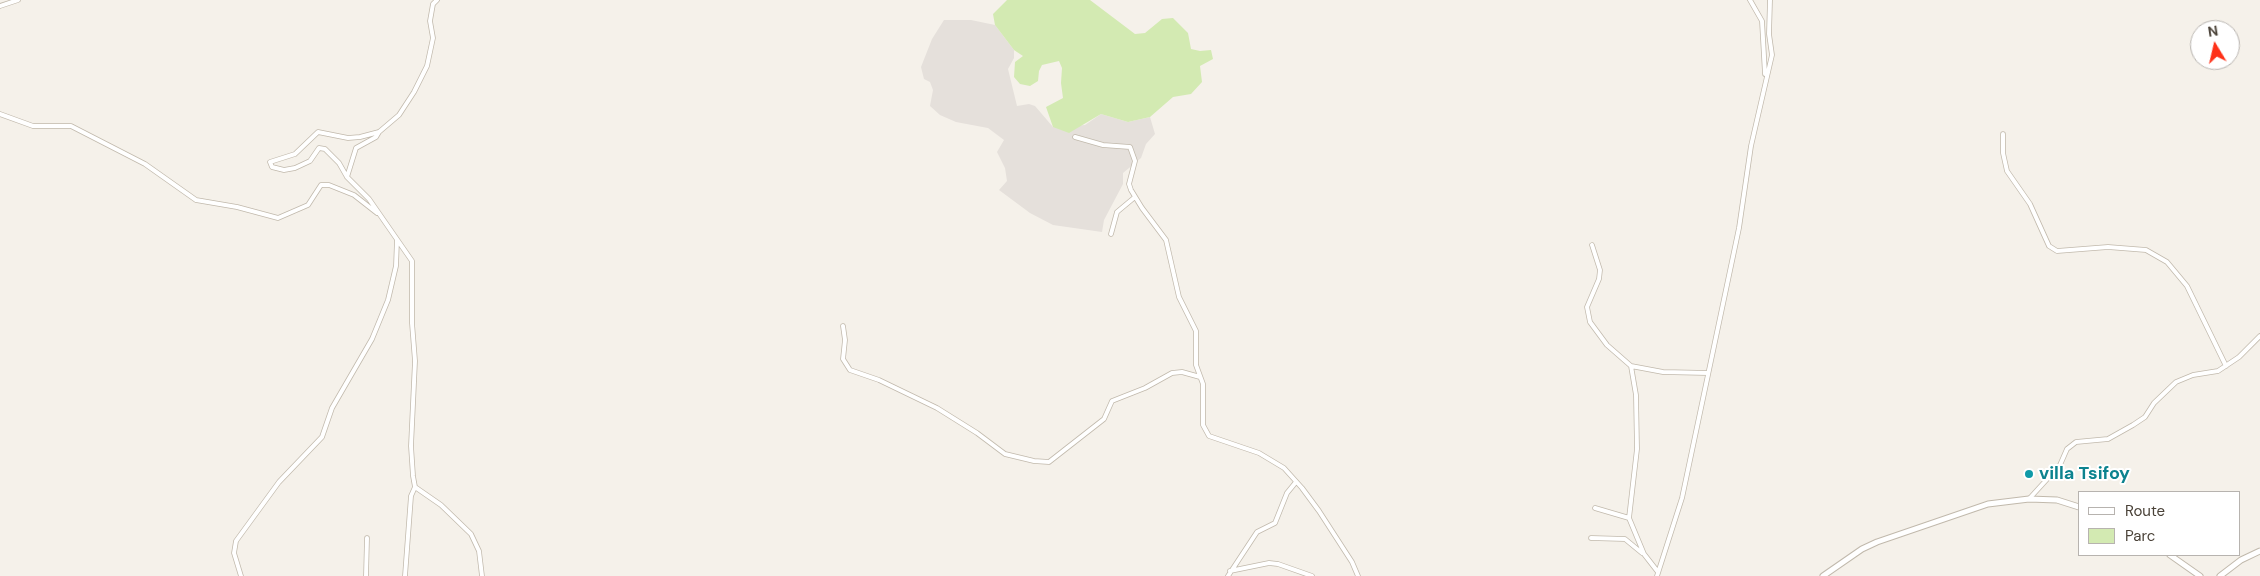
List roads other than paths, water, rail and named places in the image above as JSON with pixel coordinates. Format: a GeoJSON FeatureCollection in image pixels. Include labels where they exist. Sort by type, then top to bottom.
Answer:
{"type":"FeatureCollection","features":[{"type":"Feature","properties":{"kind":"street"},"geometry":{"type":"LineString","coordinates":[[0,6],[18,0]]}},
{"type":"Feature","properties":{"kind":"street"},"geometry":{"type":"LineString","coordinates":[[348,177],[356,148],[376,137],[399,114],[414,92],[427,66],[433,38],[430,20],[433,4],[437,0]]}},
{"type":"Feature","properties":{"kind":"street"},"geometry":{"type":"LineString","coordinates":[[1750,0],[1762,20],[1766,64],[1765,82]]}},
{"type":"Feature","properties":{"kind":"street"},"geometry":{"type":"LineString","coordinates":[[1658,574],[1682,498],[1739,228],[1751,146],[1772,55],[1769,34],[1770,0]]}},
{"type":"Feature","properties":{"kind":"street"},"geometry":{"type":"LineString","coordinates":[[0,114],[33,126],[71,126],[145,164],[196,200],[236,207],[278,218],[308,205],[321,185],[354,195],[380,215]]}},
{"type":"Feature","properties":{"kind":"street"},"geometry":{"type":"LineString","coordinates":[[379,132],[348,138],[318,132],[295,154],[270,162],[272,167],[284,170],[295,168],[310,160],[319,148],[325,149],[369,199],[412,261],[412,323],[416,361],[411,446],[415,487],[411,496],[405,576]]}},
{"type":"Feature","properties":{"kind":"street"},"geometry":{"type":"LineString","coordinates":[[2003,134],[2003,153],[2007,171],[2030,204],[2049,246],[2057,251],[2108,247],[2146,250],[2167,262],[2187,286],[2226,366]]}},
{"type":"Feature","properties":{"kind":"street"},"geometry":{"type":"LineString","coordinates":[[1075,137],[1103,145],[1130,147],[1135,161],[1129,184],[1166,240],[1179,297],[1196,331],[1196,365],[1200,377],[1204,404],[1203,425],[1209,436],[1258,452],[1284,468],[1296,482],[1352,562],[1358,576]]}},
{"type":"Feature","properties":{"kind":"street"},"geometry":{"type":"LineString","coordinates":[[1111,234],[1117,212],[1136,197]]}},
{"type":"Feature","properties":{"kind":"street"},"geometry":{"type":"LineString","coordinates":[[241,576],[234,553],[236,540],[279,482],[322,437],[332,408],[372,339],[382,314],[396,266],[397,240]]}},
{"type":"Feature","properties":{"kind":"street"},"geometry":{"type":"LineString","coordinates":[[1592,245],[1600,270],[1599,279],[1587,307],[1590,322],[1607,345],[1631,366],[1662,372],[1708,373]]}},
{"type":"Feature","properties":{"kind":"street"},"geometry":{"type":"LineString","coordinates":[[844,326],[843,359],[850,370],[879,380],[937,408],[977,433],[1005,454],[1034,461],[1049,462],[1104,418],[1112,401],[1145,388],[1172,372],[1182,372],[1200,377]]}},
{"type":"Feature","properties":{"kind":"street"},"geometry":{"type":"LineString","coordinates":[[2029,499],[2060,465],[2067,449],[2076,442],[2108,439],[2145,417],[2154,403],[2176,382],[2193,374],[2218,371],[2239,358],[2260,336]]}},
{"type":"Feature","properties":{"kind":"street"},"geometry":{"type":"LineString","coordinates":[[1631,366],[1636,395],[1637,449],[1629,518],[1644,554],[1658,574]]}},
{"type":"Feature","properties":{"kind":"street"},"geometry":{"type":"LineString","coordinates":[[1229,574],[1257,532],[1275,523],[1287,493],[1296,482]]}},
{"type":"Feature","properties":{"kind":"street"},"geometry":{"type":"LineString","coordinates":[[415,487],[441,505],[471,534],[479,551],[482,576]]}},
{"type":"Feature","properties":{"kind":"street"},"geometry":{"type":"LineString","coordinates":[[1823,576],[1862,549],[1877,542],[1988,504],[2029,499],[2057,500],[2078,507]]}},
{"type":"Feature","properties":{"kind":"street"},"geometry":{"type":"LineString","coordinates":[[1595,508],[1629,518]]}},
{"type":"Feature","properties":{"kind":"street"},"geometry":{"type":"LineString","coordinates":[[366,576],[367,538]]}},
{"type":"Feature","properties":{"kind":"street"},"geometry":{"type":"LineString","coordinates":[[1591,538],[1625,539],[1644,554]]}},
{"type":"Feature","properties":{"kind":"street"},"geometry":{"type":"LineString","coordinates":[[2220,576],[2241,560],[2260,550]]}},
{"type":"Feature","properties":{"kind":"street"},"geometry":{"type":"LineString","coordinates":[[2171,556],[2200,576]]}},
{"type":"Feature","properties":{"kind":"street"},"geometry":{"type":"LineString","coordinates":[[1229,574],[1269,563],[1278,564],[1312,576]]}},
{"type":"Feature","properties":{"kind":"place","name":"villa Tsifoy"},"geometry":{"type":"Point","coordinates":[2029,474]}}]}
